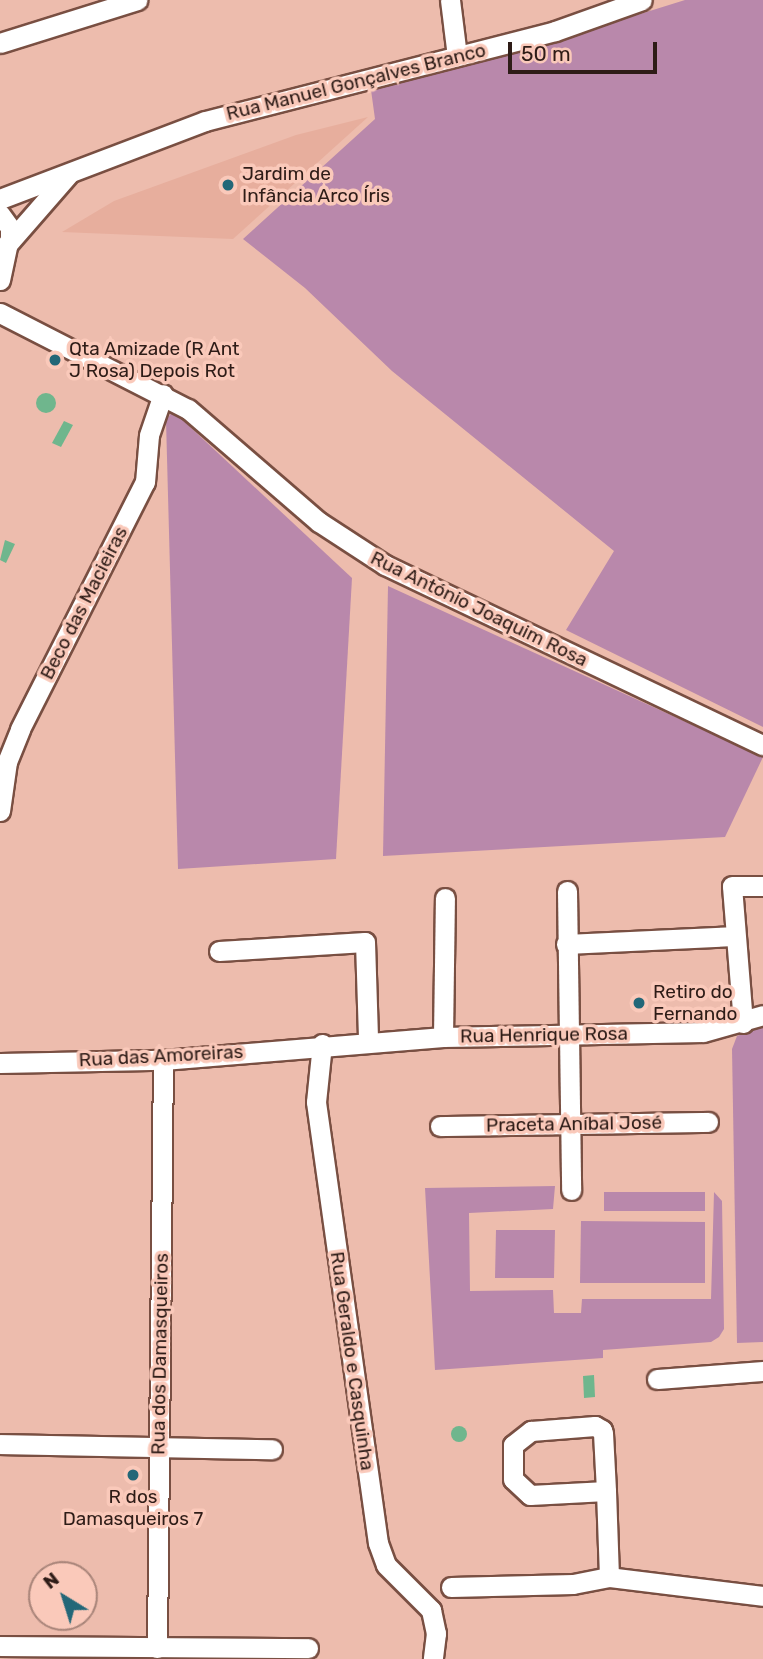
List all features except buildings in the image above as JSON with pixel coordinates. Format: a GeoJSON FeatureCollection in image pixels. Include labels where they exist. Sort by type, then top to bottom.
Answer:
{"type":"FeatureCollection","features":[{"type":"Feature","properties":{"kind":"street"},"geometry":{"type":"LineString","coordinates":[[0,43],[137,0]]}},
{"type":"Feature","properties":{"kind":"street"},"geometry":{"type":"LineString","coordinates":[[450,0],[457,57]]}},
{"type":"Feature","properties":{"kind":"street","name":"Rua Manuel Gonçalves Branco"},"geometry":{"type":"LineString","coordinates":[[0,199],[205,121],[555,31],[642,0]]}},
{"type":"Feature","properties":{"kind":"street","name":"Rua Manuel Gonçalves Branco"},"geometry":{"type":"LineString","coordinates":[[6,244],[73,171]]}},
{"type":"Feature","properties":{"kind":"street"},"geometry":{"type":"LineString","coordinates":[[0,214],[10,228],[0,280]]}},
{"type":"Feature","properties":{"kind":"street","name":"Rua António Joaquim Rosa"},"geometry":{"type":"LineString","coordinates":[[0,313],[163,394],[201,418],[319,522],[373,558],[763,745]]}},
{"type":"Feature","properties":{"kind":"street","name":"Beco das Macieiras"},"geometry":{"type":"LineString","coordinates":[[0,811],[7,762],[20,729],[145,482],[149,435],[163,394]]}},
{"type":"Feature","properties":{"kind":"street"},"geometry":{"type":"LineString","coordinates":[[743,1023],[733,936],[732,886],[763,886]]}},
{"type":"Feature","properties":{"kind":"street"},"geometry":{"type":"LineString","coordinates":[[567,891],[571,1189]]}},
{"type":"Feature","properties":{"kind":"street"},"geometry":{"type":"LineString","coordinates":[[443,1037],[445,898]]}},
{"type":"Feature","properties":{"kind":"street"},"geometry":{"type":"LineString","coordinates":[[566,944],[733,936]]}},
{"type":"Feature","properties":{"kind":"street"},"geometry":{"type":"LineString","coordinates":[[219,951],[365,942],[368,1040]]}},
{"type":"Feature","properties":{"kind":"street","name":"Rua Henrique Rosa"},"geometry":{"type":"LineString","coordinates":[[322,1044],[443,1037],[703,1032],[743,1023],[763,1015]]}},
{"type":"Feature","properties":{"kind":"street","name":"Rua das Amoreiras"},"geometry":{"type":"LineString","coordinates":[[0,1063],[163,1060],[322,1044]]}},
{"type":"Feature","properties":{"kind":"street","name":"Rua Geraldo e Casquinha"},"geometry":{"type":"LineString","coordinates":[[322,1044],[316,1102],[378,1543],[386,1565],[431,1610],[436,1633],[433,1659]]}},
{"type":"Feature","properties":{"kind":"street","name":"Rua dos Damasqueiros"},"geometry":{"type":"LineString","coordinates":[[157,1648],[163,1060]]}},
{"type":"Feature","properties":{"kind":"street","name":"Praceta Aníbal José"},"geometry":{"type":"LineString","coordinates":[[440,1126],[708,1122]]}},
{"type":"Feature","properties":{"kind":"street"},"geometry":{"type":"LineString","coordinates":[[657,1379],[763,1371]]}},
{"type":"Feature","properties":{"kind":"street"},"geometry":{"type":"LineString","coordinates":[[606,1492],[530,1495],[513,1479],[513,1445],[531,1431],[597,1426],[603,1433],[606,1492],[609,1577]]}},
{"type":"Feature","properties":{"kind":"street"},"geometry":{"type":"LineString","coordinates":[[0,1444],[272,1449]]}},
{"type":"Feature","properties":{"kind":"street"},"geometry":{"type":"LineString","coordinates":[[451,1587],[573,1584],[609,1577],[763,1596]]}},
{"type":"Feature","properties":{"kind":"street"},"geometry":{"type":"LineString","coordinates":[[0,1646],[308,1648]]}},
{"type":"Feature","properties":{"kind":"shaded area"},"geometry":{"type":"Polygon","coordinates":[[[685,0],[763,0],[763,727],[566,630],[614,551],[392,371],[305,288],[243,239],[375,119],[371,90],[544,44],[685,0]]]}},
{"type":"Feature","properties":{"kind":"shaded area","name":"Jardim de Infância Arco Íris"},"geometry":{"type":"Polygon","coordinates":[[[368,117],[233,239],[62,232],[114,201],[296,135],[368,117]]]}},
{"type":"Feature","properties":{"kind":"shaded area"},"geometry":{"type":"Polygon","coordinates":[[[46,393],[53,396],[56,403],[53,410],[46,413],[39,410],[36,403],[39,396],[46,393]]]}},
{"type":"Feature","properties":{"kind":"shaded area"},"geometry":{"type":"Polygon","coordinates":[[[173,411],[352,578],[336,859],[178,869],[166,420],[173,411]]]}},
{"type":"Feature","properties":{"kind":"shaded area"},"geometry":{"type":"Polygon","coordinates":[[[64,421],[73,425],[61,447],[52,443],[64,421]]]}},
{"type":"Feature","properties":{"kind":"shaded area"},"geometry":{"type":"Polygon","coordinates":[[[5,540],[15,544],[6,563],[0,560],[5,540]]]}},
{"type":"Feature","properties":{"kind":"shaded area"},"geometry":{"type":"Polygon","coordinates":[[[388,586],[763,757],[725,837],[383,856],[388,586]]]}},
{"type":"Feature","properties":{"kind":"shaded area"},"geometry":{"type":"Polygon","coordinates":[[[763,1026],[763,1342],[737,1343],[732,1049],[737,1036],[763,1026]]]}},
{"type":"Feature","properties":{"kind":"shaded area"},"geometry":{"type":"Polygon","coordinates":[[[555,1186],[553,1209],[469,1213],[470,1291],[553,1290],[554,1313],[581,1313],[582,1299],[711,1299],[714,1192],[722,1201],[724,1329],[719,1337],[711,1342],[603,1350],[603,1358],[435,1370],[425,1188],[555,1186]]]}},
{"type":"Feature","properties":{"kind":"shaded area"},"geometry":{"type":"Polygon","coordinates":[[[604,1192],[705,1192],[705,1211],[604,1211],[604,1192]]]}},
{"type":"Feature","properties":{"kind":"shaded area"},"geometry":{"type":"Polygon","coordinates":[[[581,1221],[705,1222],[705,1283],[580,1283],[581,1221]]]}},
{"type":"Feature","properties":{"kind":"shaded area"},"geometry":{"type":"Polygon","coordinates":[[[496,1230],[555,1230],[554,1278],[495,1278],[496,1230]]]}},
{"type":"Feature","properties":{"kind":"shaded area"},"geometry":{"type":"Polygon","coordinates":[[[594,1375],[595,1397],[584,1398],[583,1376],[594,1375]]]}},
{"type":"Feature","properties":{"kind":"shaded area"},"geometry":{"type":"Polygon","coordinates":[[[456,1426],[462,1426],[467,1434],[465,1440],[456,1442],[451,1437],[451,1431],[456,1426]]]}},
{"type":"Feature","properties":{"kind":"place","name":"Jardim de Infância Arco Íris"},"geometry":{"type":"Point","coordinates":[228,185]}},
{"type":"Feature","properties":{"kind":"place","name":"Qta Amizade (R Ant J Rosa) Depois Rot"},"geometry":{"type":"Point","coordinates":[55,360]}},
{"type":"Feature","properties":{"kind":"place","name":"Retiro do Fernando"},"geometry":{"type":"Point","coordinates":[639,1003]}},
{"type":"Feature","properties":{"kind":"place","name":"R dos Damasqueiros 7"},"geometry":{"type":"Point","coordinates":[133,1475]}}]}
